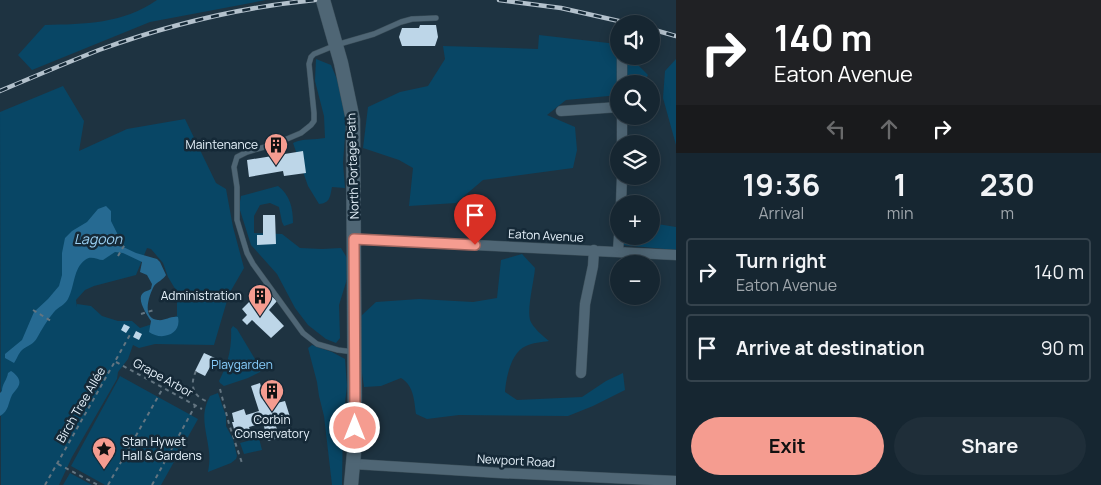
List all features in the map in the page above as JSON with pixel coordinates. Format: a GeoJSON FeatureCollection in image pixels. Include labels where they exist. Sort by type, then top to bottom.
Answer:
{"type":"FeatureCollection","features":[{"type":"Feature","properties":{"kind":"main road","name":"North Portage Path"},"geometry":{"type":"LineString","coordinates":[[323,0],[349,96],[353,120],[355,352],[354,464],[351,485]]}},
{"type":"Feature","properties":{"kind":"street"},"geometry":{"type":"LineString","coordinates":[[561,111],[610,108]]}},
{"type":"Feature","properties":{"kind":"street","name":"Eaton Avenue"},"geometry":{"type":"LineString","coordinates":[[354,239],[676,255]]}},
{"type":"Feature","properties":{"kind":"street"},"geometry":{"type":"LineString","coordinates":[[618,245],[618,252]]}},
{"type":"Feature","properties":{"kind":"street"},"geometry":{"type":"LineString","coordinates":[[581,373],[585,304],[594,266],[594,250]]}},
{"type":"Feature","properties":{"kind":"street","name":"Newport Road"},"geometry":{"type":"LineString","coordinates":[[354,464],[676,481]]}},
{"type":"Feature","properties":{"kind":"lane"},"geometry":{"type":"LineString","coordinates":[[355,352],[338,350],[317,344],[303,333],[262,278],[253,264],[241,236],[236,210],[237,187],[234,167],[237,157],[294,137],[314,121],[311,57],[323,49],[374,34],[401,22],[412,19],[436,18]]}},
{"type":"Feature","properties":{"kind":"path"},"geometry":{"type":"LineString","coordinates":[[118,256],[125,244]]}},
{"type":"Feature","properties":{"kind":"path"},"geometry":{"type":"LineString","coordinates":[[32,310],[51,321]]}},
{"type":"Feature","properties":{"kind":"path"},"geometry":{"type":"LineString","coordinates":[[141,314],[154,310]]}},
{"type":"Feature","properties":{"kind":"path","name":"Birch Tree Allée"},"geometry":{"type":"LineString","coordinates":[[45,485],[131,333]]}},
{"type":"Feature","properties":{"kind":"path","name":"Grape Arbor"},"geometry":{"type":"LineString","coordinates":[[116,362],[202,409]]}},
{"type":"Feature","properties":{"kind":"path"},"geometry":{"type":"LineString","coordinates":[[196,371],[192,383],[193,390],[196,396],[206,401]]}},
{"type":"Feature","properties":{"kind":"path"},"geometry":{"type":"LineString","coordinates":[[108,485],[162,388]]}},
{"type":"Feature","properties":{"kind":"path"},"geometry":{"type":"LineString","coordinates":[[220,390],[242,463]]}},
{"type":"Feature","properties":{"kind":"path"},"geometry":{"type":"LineString","coordinates":[[152,485],[196,406]]}},
{"type":"Feature","properties":{"kind":"path"},"geometry":{"type":"LineString","coordinates":[[57,463],[98,485]]}},
{"type":"Feature","properties":{"kind":"green space"},"geometry":{"type":"Polygon","coordinates":[[[157,0],[266,0],[150,22],[32,70],[18,55],[45,25],[89,23],[117,18],[144,8],[157,0]]]}},
{"type":"Feature","properties":{"kind":"green space"},"geometry":{"type":"Polygon","coordinates":[[[539,35],[610,43],[610,65],[638,65],[648,75],[610,75],[610,96],[566,100],[547,115],[575,127],[577,150],[573,168],[483,180],[456,203],[409,206],[413,168],[399,160],[363,148],[368,107],[400,92],[428,86],[445,59],[443,46],[538,49],[539,35]]]}},
{"type":"Feature","properties":{"kind":"green space"},"geometry":{"type":"Polygon","coordinates":[[[316,59],[331,65],[342,91],[346,122],[343,163],[345,188],[332,187],[327,201],[319,204],[308,186],[293,143],[325,138],[324,116],[315,81],[316,59]]]}},
{"type":"Feature","properties":{"kind":"green space"},"geometry":{"type":"Polygon","coordinates":[[[676,59],[676,145],[663,98],[665,71],[676,59]]]}},
{"type":"Feature","properties":{"kind":"green space"},"geometry":{"type":"Polygon","coordinates":[[[63,86],[84,121],[79,151],[127,129],[185,119],[216,183],[226,189],[233,227],[244,268],[229,294],[214,345],[155,344],[139,348],[133,345],[128,359],[118,372],[117,379],[72,457],[59,485],[1,485],[0,112],[63,86]],[[147,248],[136,275],[85,290],[76,300],[77,307],[77,304],[91,306],[102,316],[118,321],[132,321],[140,328],[177,316],[177,292],[168,277],[163,263],[151,249],[147,248]]]}},
{"type":"Feature","properties":{"kind":"green space"},"geometry":{"type":"Polygon","coordinates":[[[278,186],[290,202],[293,223],[284,226],[279,207],[270,203],[260,205],[254,216],[254,233],[282,234],[300,248],[341,248],[350,263],[339,305],[340,338],[336,343],[326,339],[308,325],[295,308],[277,274],[251,245],[239,207],[241,196],[278,186]]]}},
{"type":"Feature","properties":{"kind":"green space"},"geometry":{"type":"Polygon","coordinates":[[[660,224],[676,227],[676,250],[622,245],[660,245],[660,224]]]}},
{"type":"Feature","properties":{"kind":"green space"},"geometry":{"type":"Polygon","coordinates":[[[522,254],[535,268],[530,302],[530,320],[536,329],[549,341],[528,345],[521,349],[513,360],[508,373],[505,392],[517,400],[582,397],[606,381],[623,373],[625,390],[568,416],[459,415],[427,419],[416,414],[411,389],[401,378],[381,386],[364,387],[361,366],[361,316],[376,302],[419,299],[473,302],[497,298],[501,260],[522,254]]]}},
{"type":"Feature","properties":{"kind":"green space","name":"Playgarden"},"geometry":{"type":"Polygon","coordinates":[[[233,326],[237,329],[261,369],[260,372],[248,378],[224,386],[219,381],[229,356],[231,329],[233,326]]]}},
{"type":"Feature","properties":{"kind":"green space"},"geometry":{"type":"Polygon","coordinates":[[[312,345],[345,359],[347,386],[343,419],[342,485],[332,485],[324,416],[308,348],[312,345]]]}},
{"type":"Feature","properties":{"kind":"green space"},"geometry":{"type":"Polygon","coordinates":[[[120,376],[198,419],[161,485],[105,485],[71,466],[120,376]]]}},
{"type":"Feature","properties":{"kind":"green space"},"geometry":{"type":"Polygon","coordinates":[[[218,393],[226,416],[226,426],[233,439],[237,456],[231,463],[208,472],[209,455],[204,417],[210,396],[218,393]]]}},
{"type":"Feature","properties":{"kind":"green space"},"geometry":{"type":"Polygon","coordinates":[[[259,438],[262,450],[244,454],[240,443],[259,438]]]}},
{"type":"Feature","properties":{"kind":"green space"},"geometry":{"type":"Polygon","coordinates":[[[70,473],[92,485],[63,485],[70,473]]]}},
{"type":"Feature","properties":{"kind":"water","name":"Lagoon"},"geometry":{"type":"Polygon","coordinates":[[[106,206],[111,211],[111,221],[117,233],[119,245],[136,253],[157,259],[160,262],[166,275],[154,286],[150,295],[148,311],[153,319],[158,320],[178,317],[177,328],[170,335],[165,336],[154,335],[149,332],[151,321],[143,307],[141,296],[151,289],[152,284],[147,275],[140,272],[142,262],[123,253],[115,252],[103,260],[90,258],[85,260],[78,268],[68,299],[51,315],[36,340],[19,353],[14,363],[5,358],[5,354],[22,340],[34,312],[59,286],[62,275],[62,253],[65,238],[72,231],[87,222],[98,209],[106,206]]]}},
{"type":"Feature","properties":{"kind":"water"},"geometry":{"type":"Polygon","coordinates":[[[11,371],[18,377],[19,384],[12,395],[7,409],[0,416],[0,393],[8,373],[11,371]]]}},
{"type":"Feature","properties":{"kind":"building"},"geometry":{"type":"Polygon","coordinates":[[[420,25],[436,25],[438,37],[435,46],[402,46],[399,37],[402,28],[419,28],[420,25]]]}},
{"type":"Feature","properties":{"kind":"building","name":"Maintenance"},"geometry":{"type":"Polygon","coordinates":[[[303,151],[306,173],[284,176],[283,171],[249,177],[247,160],[303,151]]]}},
{"type":"Feature","properties":{"kind":"building"},"geometry":{"type":"Polygon","coordinates":[[[263,215],[275,215],[276,244],[257,245],[257,235],[263,235],[263,215]]]}},
{"type":"Feature","properties":{"kind":"building","name":"Administration"},"geometry":{"type":"Polygon","coordinates":[[[268,293],[277,301],[269,310],[284,326],[271,338],[252,320],[247,325],[242,320],[247,315],[242,309],[255,296],[260,301],[268,293]]]}},
{"type":"Feature","properties":{"kind":"building"},"geometry":{"type":"Polygon","coordinates":[[[124,324],[130,327],[126,333],[121,330],[124,324]]]}},
{"type":"Feature","properties":{"kind":"building"},"geometry":{"type":"Polygon","coordinates":[[[136,331],[142,334],[139,340],[133,337],[136,331]]]}},
{"type":"Feature","properties":{"kind":"building"},"geometry":{"type":"Polygon","coordinates":[[[204,353],[215,358],[205,376],[195,371],[204,353]]]}},
{"type":"Feature","properties":{"kind":"building","name":"Corbin Conservatory"},"geometry":{"type":"Polygon","coordinates":[[[260,383],[262,390],[266,389],[272,408],[275,408],[273,404],[285,401],[290,417],[278,420],[278,417],[274,418],[279,438],[268,441],[263,423],[249,427],[251,433],[239,437],[232,422],[234,422],[232,413],[244,409],[246,415],[259,411],[251,386],[260,383]]]}},
{"type":"Feature","properties":{"kind":"railway"},"geometry":{"type":"LineString","coordinates":[[0,91],[99,50],[178,25],[260,7],[315,0]]}},
{"type":"Feature","properties":{"kind":"railway"},"geometry":{"type":"LineString","coordinates":[[499,0],[561,8],[610,19]]}},
{"type":"Feature","properties":{"kind":"railway"},"geometry":{"type":"LineString","coordinates":[[660,32],[676,36]]}},
{"type":"Feature","properties":{"kind":"place","name":"Maintenance"},"geometry":{"type":"Point","coordinates":[276,166]}},
{"type":"Feature","properties":{"kind":"place","name":"Administration"},"geometry":{"type":"Point","coordinates":[260,317]}},
{"type":"Feature","properties":{"kind":"place","name":"Corbin Conservatory"},"geometry":{"type":"Point","coordinates":[272,412]}},
{"type":"Feature","properties":{"kind":"place","name":"Stan Hywet Hall & Gardens"},"geometry":{"type":"Point","coordinates":[104,470]}},
{"type":"Feature","properties":{"kind":"route"},"geometry":{"type":"LineString","coordinates":[[355,428],[354,239],[475,245]]}}]}
